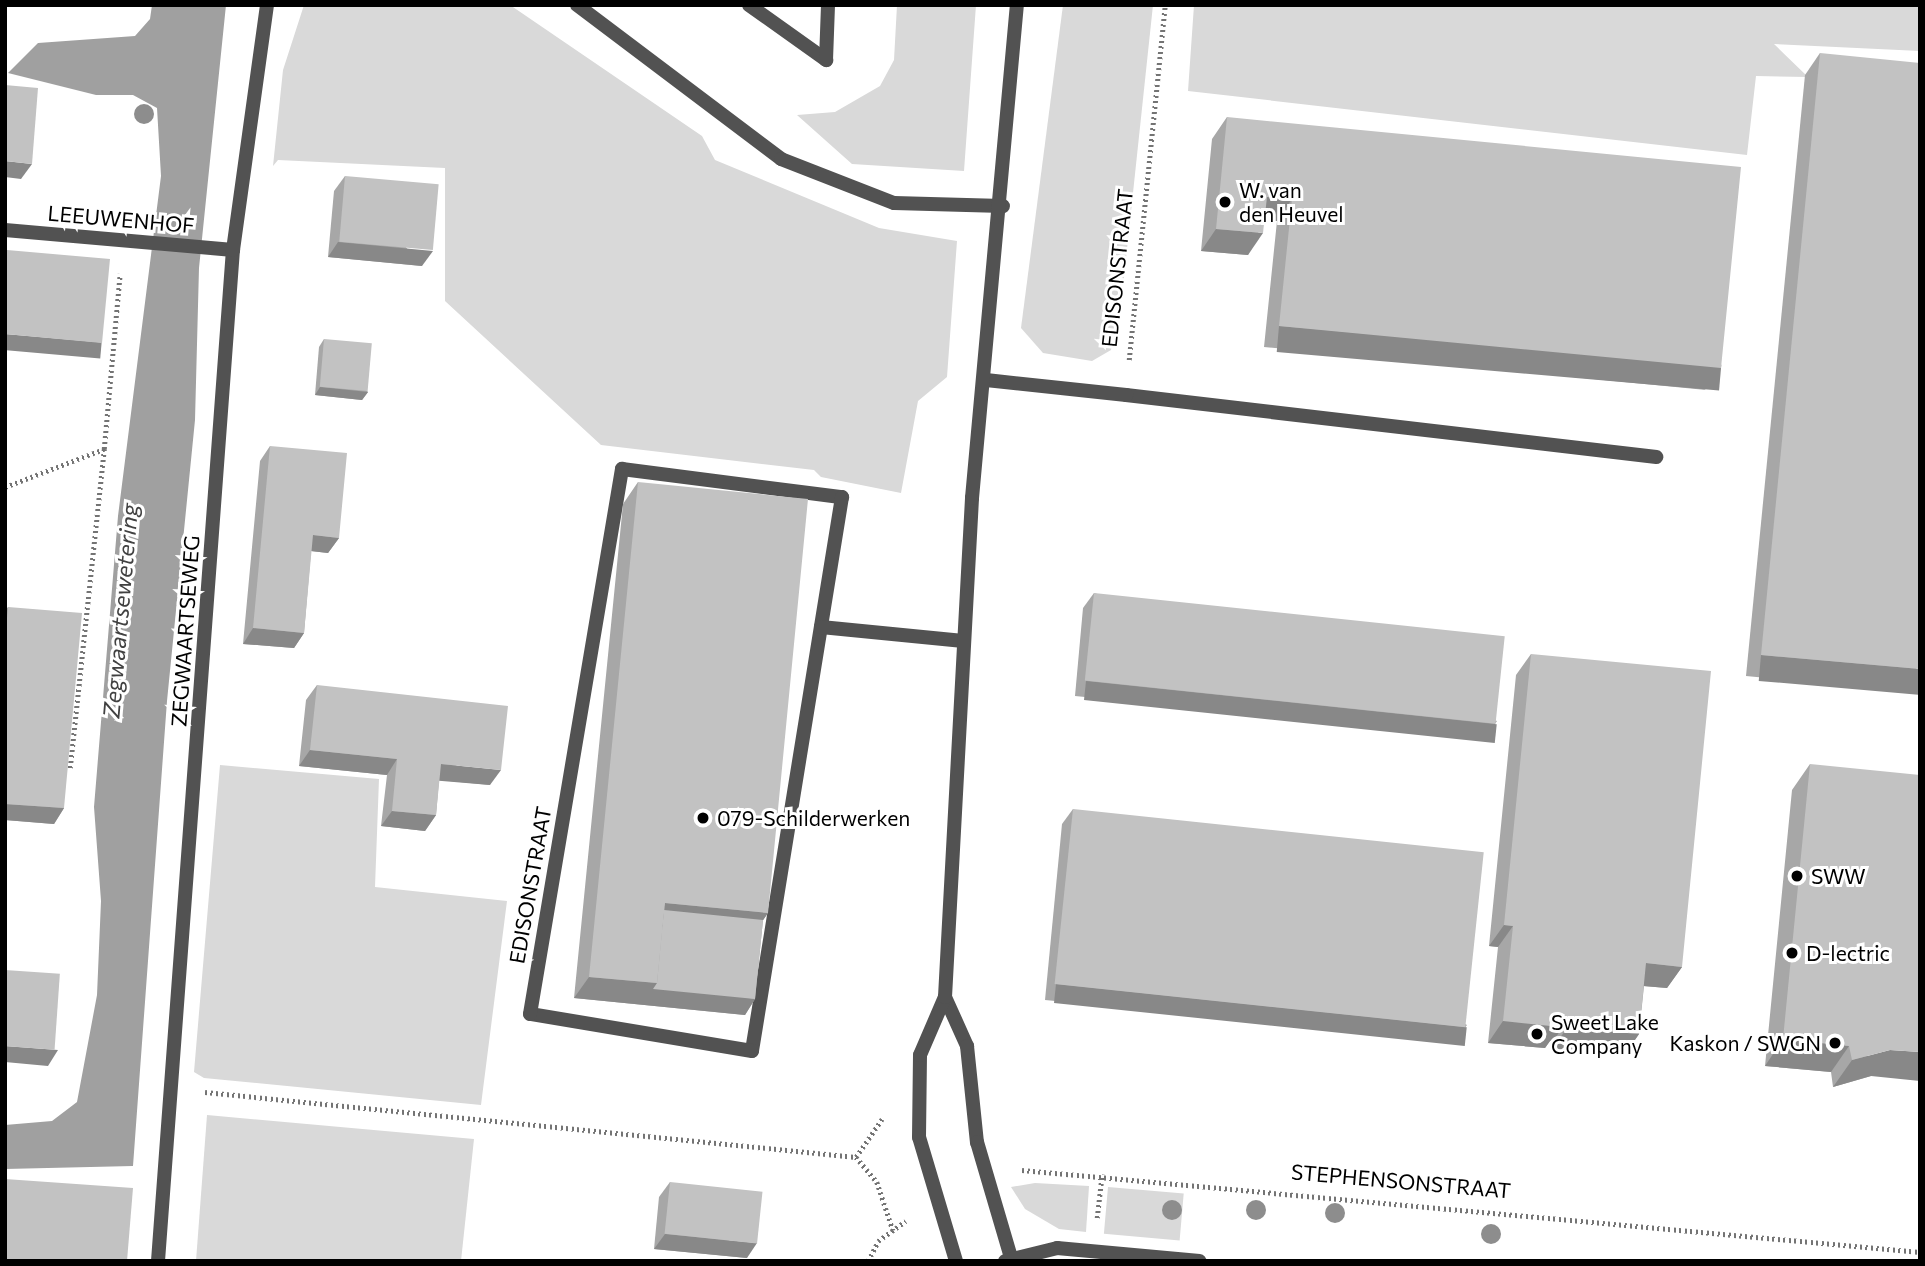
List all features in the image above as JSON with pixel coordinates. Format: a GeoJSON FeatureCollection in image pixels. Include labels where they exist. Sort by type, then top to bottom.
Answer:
{"type":"FeatureCollection","features":[{"type":"Feature","properties":{"kind":"street","name":"ZEGWAARTSEWEG"},"geometry":{"type":"LineString","coordinates":[[159,1261],[173,1089],[228,250],[267,5]]}},
{"type":"Feature","properties":{"kind":"street"},"geometry":{"type":"LineString","coordinates":[[577,5],[781,159],[894,203],[1003,206]]}},
{"type":"Feature","properties":{"kind":"street"},"geometry":{"type":"LineString","coordinates":[[749,5],[826,60],[828,5]]}},
{"type":"Feature","properties":{"kind":"street"},"geometry":{"type":"LineString","coordinates":[[956,1261],[934,1202],[919,1137],[920,1055],[945,997],[962,641],[1003,206],[1017,5]]}},
{"type":"Feature","properties":{"kind":"street","name":"LEEUWENHOF"},"geometry":{"type":"LineString","coordinates":[[5,230],[228,250]]}},
{"type":"Feature","properties":{"kind":"street"},"geometry":{"type":"LineString","coordinates":[[986,380],[1656,457]]}},
{"type":"Feature","properties":{"kind":"street","name":"EDISONSTRAAT"},"geometry":{"type":"LineString","coordinates":[[622,469],[842,497],[821,627],[752,1051],[530,1013],[622,469]]}},
{"type":"Feature","properties":{"kind":"street"},"geometry":{"type":"LineString","coordinates":[[821,627],[962,641]]}},
{"type":"Feature","properties":{"kind":"street"},"geometry":{"type":"LineString","coordinates":[[945,997],[967,1046],[978,1142],[991,1177],[1010,1260],[1057,1248],[1199,1261]]}},
{"type":"Feature","properties":{"kind":"path","name":"EDISONSTRAAT"},"geometry":{"type":"LineString","coordinates":[[1126,395],[1165,5]]}},
{"type":"Feature","properties":{"kind":"path"},"geometry":{"type":"LineString","coordinates":[[70,768],[124,240]]}},
{"type":"Feature","properties":{"kind":"path"},"geometry":{"type":"LineString","coordinates":[[5,487],[104,449]]}},
{"type":"Feature","properties":{"kind":"path"},"geometry":{"type":"LineString","coordinates":[[173,1089],[856,1157],[877,1182],[893,1230]]}},
{"type":"Feature","properties":{"kind":"path","name":"STEPHENSONSTRAAT"},"geometry":{"type":"LineString","coordinates":[[991,1177],[1055,1168],[1920,1252]]}},
{"type":"Feature","properties":{"kind":"path"},"geometry":{"type":"LineString","coordinates":[[868,1261],[893,1230],[934,1202]]}},
{"type":"Feature","properties":{"kind":"shaded area"},"geometry":{"type":"Polygon","coordinates":[[[304,5],[510,5],[702,136],[715,160],[879,228],[957,241],[947,377],[918,401],[901,493],[821,477],[814,470],[601,445],[445,301],[445,168],[278,160],[273,166],[283,70],[304,5]]]}},
{"type":"Feature","properties":{"kind":"shaded area"},"geometry":{"type":"Polygon","coordinates":[[[897,5],[976,5],[964,171],[852,164],[797,115],[835,112],[880,86],[894,60],[897,5]]]}},
{"type":"Feature","properties":{"kind":"shaded area"},"geometry":{"type":"Polygon","coordinates":[[[1063,5],[1153,5],[1120,315],[1111,350],[1092,361],[1043,353],[1021,328],[1063,5]]]}},
{"type":"Feature","properties":{"kind":"shaded area"},"geometry":{"type":"Polygon","coordinates":[[[1194,5],[1920,5],[1920,51],[1774,44],[1808,77],[1756,76],[1747,155],[1188,91],[1194,5]]]}},
{"type":"Feature","properties":{"kind":"shaded area"},"geometry":{"type":"Polygon","coordinates":[[[220,765],[379,779],[375,887],[507,901],[481,1105],[204,1078],[194,1072],[220,765]]]}},
{"type":"Feature","properties":{"kind":"shaded area"},"geometry":{"type":"Polygon","coordinates":[[[207,1115],[474,1139],[461,1261],[196,1261],[207,1115]]]}},
{"type":"Feature","properties":{"kind":"shaded area"},"geometry":{"type":"Polygon","coordinates":[[[1035,1183],[1089,1186],[1086,1232],[1059,1229],[1025,1209],[1011,1187],[1035,1183]]]}},
{"type":"Feature","properties":{"kind":"shaded area"},"geometry":{"type":"Polygon","coordinates":[[[1108,1187],[1184,1194],[1180,1240],[1104,1234],[1108,1187]]]}},
{"type":"Feature","properties":{"kind":"water","name":"Zegwaartsewetering"},"geometry":{"type":"Polygon","coordinates":[[[152,5],[226,5],[199,268],[195,420],[167,701],[133,1166],[5,1169],[5,1125],[52,1121],[77,1102],[97,995],[101,901],[94,807],[118,516],[161,176],[157,108],[133,95],[96,95],[8,73],[38,43],[135,36],[150,19],[152,5]]]}},
{"type":"Feature","properties":{"kind":"building"},"geometry":{"type":"Polygon","coordinates":[[[1820,53],[1920,63],[1920,669],[1761,655],[1820,53]]]}},
{"type":"Feature","properties":{"kind":"building"},"geometry":{"type":"Polygon","coordinates":[[[5,85],[38,88],[32,164],[5,161],[5,85]]]}},
{"type":"Feature","properties":{"kind":"building"},"geometry":{"type":"Polygon","coordinates":[[[1227,117],[1741,167],[1721,368],[1279,326],[1292,199],[1267,197],[1263,233],[1216,229],[1227,117]]]}},
{"type":"Feature","properties":{"kind":"building"},"geometry":{"type":"Polygon","coordinates":[[[345,176],[439,184],[433,250],[339,242],[345,176]]]}},
{"type":"Feature","properties":{"kind":"building"},"geometry":{"type":"Polygon","coordinates":[[[7,250],[110,259],[102,343],[5,334],[7,250]]]}},
{"type":"Feature","properties":{"kind":"building"},"geometry":{"type":"Polygon","coordinates":[[[324,339],[372,343],[368,391],[320,387],[324,339]]]}},
{"type":"Feature","properties":{"kind":"building"},"geometry":{"type":"Polygon","coordinates":[[[270,446],[347,453],[339,538],[313,535],[304,633],[253,628],[270,446]]]}},
{"type":"Feature","properties":{"kind":"building"},"geometry":{"type":"Polygon","coordinates":[[[638,482],[808,499],[768,913],[665,903],[657,983],[589,977],[638,482]]]}},
{"type":"Feature","properties":{"kind":"building"},"geometry":{"type":"Polygon","coordinates":[[[1094,593],[1505,636],[1496,724],[1085,681],[1094,593]]]}},
{"type":"Feature","properties":{"kind":"building"},"geometry":{"type":"Polygon","coordinates":[[[8,607],[82,613],[64,808],[5,804],[5,640],[8,607]]]}},
{"type":"Feature","properties":{"kind":"building"},"geometry":{"type":"Polygon","coordinates":[[[1531,654],[1711,671],[1682,967],[1646,963],[1639,1034],[1567,1028],[1568,1020],[1561,1019],[1560,1027],[1503,1021],[1513,926],[1504,925],[1531,654]]]}},
{"type":"Feature","properties":{"kind":"building"},"geometry":{"type":"Polygon","coordinates":[[[317,685],[508,706],[501,770],[441,764],[436,815],[392,811],[397,759],[310,750],[317,685]]]}},
{"type":"Feature","properties":{"kind":"building"},"geometry":{"type":"Polygon","coordinates":[[[1810,764],[1920,775],[1920,1052],[1890,1050],[1852,1060],[1849,1046],[1783,1039],[1810,764]]]}},
{"type":"Feature","properties":{"kind":"building"},"geometry":{"type":"Polygon","coordinates":[[[1073,809],[1484,852],[1465,1027],[1055,984],[1073,809]]]}},
{"type":"Feature","properties":{"kind":"building"},"geometry":{"type":"Polygon","coordinates":[[[664,910],[763,920],[755,999],[653,989],[657,983],[664,910]]]}},
{"type":"Feature","properties":{"kind":"building"},"geometry":{"type":"Polygon","coordinates":[[[5,970],[60,974],[55,1050],[5,1046],[5,970]]]}},
{"type":"Feature","properties":{"kind":"building"},"geometry":{"type":"Polygon","coordinates":[[[5,1179],[133,1188],[127,1261],[5,1261],[5,1179]]]}},
{"type":"Feature","properties":{"kind":"building"},"geometry":{"type":"Polygon","coordinates":[[[670,1182],[762,1192],[757,1243],[665,1234],[670,1182]]]}},
{"type":"Feature","properties":{"kind":"place","name":"W. van den Heuvel"},"geometry":{"type":"Point","coordinates":[1225,202]}},
{"type":"Feature","properties":{"kind":"place","name":"079-Schilderwerken"},"geometry":{"type":"Point","coordinates":[703,818]}},
{"type":"Feature","properties":{"kind":"place","name":"SWW"},"geometry":{"type":"Point","coordinates":[1797,876]}},
{"type":"Feature","properties":{"kind":"place","name":"D-lectric"},"geometry":{"type":"Point","coordinates":[1792,953]}},
{"type":"Feature","properties":{"kind":"place","name":"Sweet Lake Company"},"geometry":{"type":"Point","coordinates":[1537,1034]}},
{"type":"Feature","properties":{"kind":"place","name":"Kaskon / SWGN"},"geometry":{"type":"Point","coordinates":[1835,1043]}}]}
